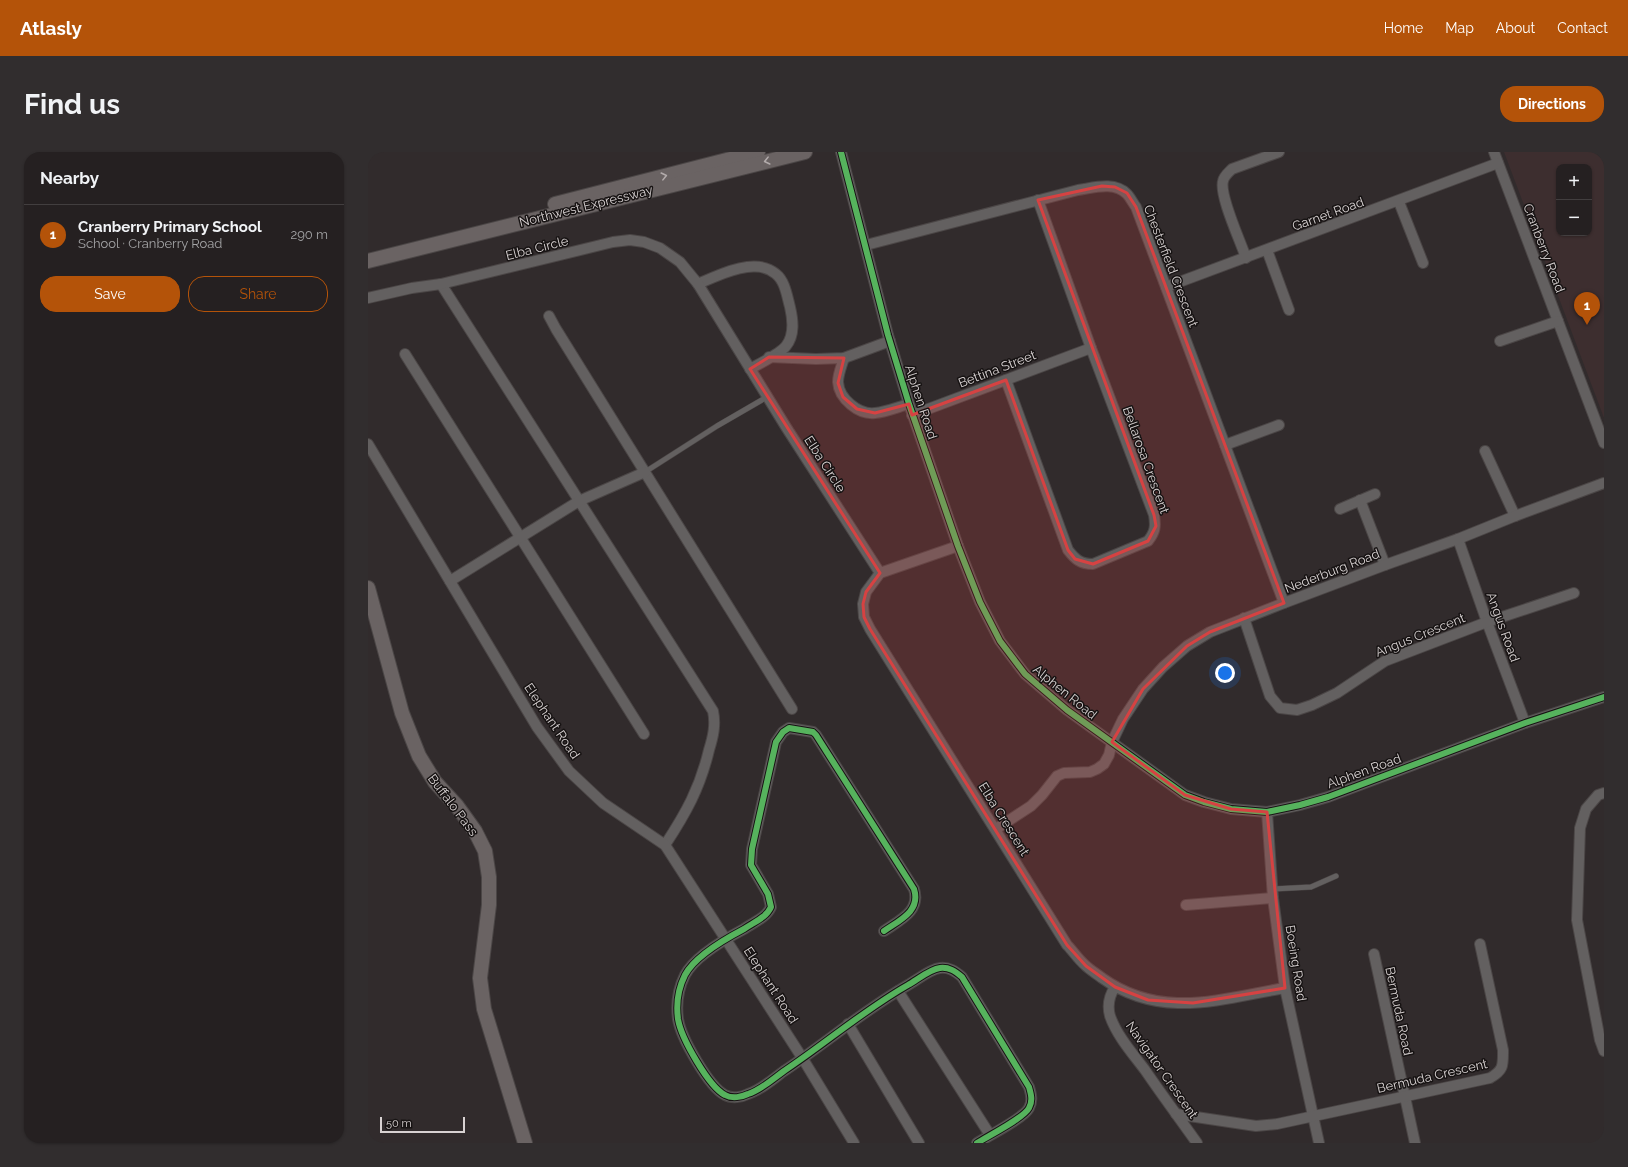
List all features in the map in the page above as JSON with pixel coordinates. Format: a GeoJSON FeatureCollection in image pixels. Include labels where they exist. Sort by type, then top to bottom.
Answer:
{"type":"FeatureCollection","features":[{"type":"Feature","properties":{"kind":"main road","name":"Northwest Expressway"},"geometry":{"type":"LineString","coordinates":[[368,251],[758,152]]}},
{"type":"Feature","properties":{"kind":"main road","name":"Northwest Expressway"},"geometry":{"type":"LineString","coordinates":[[368,260],[804,152]]}},
{"type":"Feature","properties":{"kind":"main road","name":"Buffalo Pass"},"geometry":{"type":"LineString","coordinates":[[368,588],[402,713],[419,756],[435,782],[457,806],[475,831],[485,851],[489,877],[489,905],[480,978],[484,1009],[525,1143]]}},
{"type":"Feature","properties":{"kind":"street","name":"Alphen Road"},"geometry":{"type":"LineString","coordinates":[[842,152],[890,341],[912,415],[958,546],[982,608],[1000,641],[1025,674],[1067,710],[1185,795],[1231,809],[1267,812],[1300,805],[1328,797],[1525,723],[1604,697]]}},
{"type":"Feature","properties":{"kind":"street"},"geometry":{"type":"LineString","coordinates":[[1246,258],[1224,198],[1222,188],[1223,180],[1226,174],[1232,169],[1279,152]]}},
{"type":"Feature","properties":{"kind":"street","name":"Cranberry Road"},"geometry":{"type":"LineString","coordinates":[[1494,152],[1604,443]]}},
{"type":"Feature","properties":{"kind":"street","name":"Garnet Road"},"geometry":{"type":"LineString","coordinates":[[1166,287],[1399,202],[1498,164]]}},
{"type":"Feature","properties":{"kind":"street","name":"Chesterfield Crescent"},"geometry":{"type":"LineString","coordinates":[[866,245],[1038,200],[1102,186],[1115,187],[1127,193],[1136,207],[1284,602]]}},
{"type":"Feature","properties":{"kind":"street","name":"Bellarosa Crescent"},"geometry":{"type":"LineString","coordinates":[[1006,380],[1068,550],[1075,559],[1083,564],[1092,564],[1148,542],[1154,534],[1156,526],[1154,515],[1091,348],[1038,200]]}},
{"type":"Feature","properties":{"kind":"street"},"geometry":{"type":"LineString","coordinates":[[1399,202],[1422,263]]}},
{"type":"Feature","properties":{"kind":"street","name":"Elba Circle"},"geometry":{"type":"LineString","coordinates":[[368,298],[412,288],[441,284],[613,242],[630,240],[644,242],[660,248],[680,262],[698,284],[767,397],[880,573]]}},
{"type":"Feature","properties":{"kind":"street"},"geometry":{"type":"LineString","coordinates":[[1266,250],[1289,310]]}},
{"type":"Feature","properties":{"kind":"street"},"geometry":{"type":"LineString","coordinates":[[698,284],[739,268],[754,266],[767,268],[777,274],[785,286],[793,326],[791,338],[785,347],[750,369]]}},
{"type":"Feature","properties":{"kind":"street"},"geometry":{"type":"LineString","coordinates":[[441,284],[712,711],[715,720],[714,733],[703,775],[686,812],[665,845]]}},
{"type":"Feature","properties":{"kind":"street"},"geometry":{"type":"LineString","coordinates":[[549,316],[792,709]]}},
{"type":"Feature","properties":{"kind":"street"},"geometry":{"type":"LineString","coordinates":[[1500,341],[1558,321]]}},
{"type":"Feature","properties":{"kind":"street"},"geometry":{"type":"LineString","coordinates":[[769,357],[816,359],[844,358],[890,341]]}},
{"type":"Feature","properties":{"kind":"street","name":"Bettina Street"},"geometry":{"type":"LineString","coordinates":[[912,415],[1091,348]]}},
{"type":"Feature","properties":{"kind":"street"},"geometry":{"type":"LineString","coordinates":[[405,354],[644,734]]}},
{"type":"Feature","properties":{"kind":"street"},"geometry":{"type":"LineString","coordinates":[[844,358],[838,383],[843,397],[857,409],[865,413],[875,413],[909,404]]}},
{"type":"Feature","properties":{"kind":"street"},"geometry":{"type":"LineString","coordinates":[[1225,444],[1278,424]]}},
{"type":"Feature","properties":{"kind":"street","name":"Elephant Road"},"geometry":{"type":"LineString","coordinates":[[368,444],[537,727],[569,771],[603,803],[665,845],[803,1059],[854,1143]]}},
{"type":"Feature","properties":{"kind":"street"},"geometry":{"type":"LineString","coordinates":[[1485,451],[1515,516]]}},
{"type":"Feature","properties":{"kind":"street"},"geometry":{"type":"LineString","coordinates":[[450,581],[579,501],[645,472]]}},
{"type":"Feature","properties":{"kind":"street","name":"Nederburg Road"},"geometry":{"type":"LineString","coordinates":[[996,829],[1031,806],[1057,776],[1064,773],[1090,772],[1104,764],[1123,719],[1143,689],[1163,666],[1187,646],[1210,632],[1284,602],[1458,539],[1604,483]]}},
{"type":"Feature","properties":{"kind":"street"},"geometry":{"type":"LineString","coordinates":[[1340,508],[1375,494]]}},
{"type":"Feature","properties":{"kind":"street"},"geometry":{"type":"LineString","coordinates":[[1360,500],[1385,565]]}},
{"type":"Feature","properties":{"kind":"street","name":"Angus Road"},"geometry":{"type":"LineString","coordinates":[[1458,539],[1525,723]]}},
{"type":"Feature","properties":{"kind":"street"},"geometry":{"type":"LineString","coordinates":[[880,573],[958,546]]}},
{"type":"Feature","properties":{"kind":"street","name":"Elba Crescent"},"geometry":{"type":"LineString","coordinates":[[880,573],[866,592],[863,604],[864,617],[870,629],[1067,945],[1086,966],[1115,987],[1148,1000],[1172,1004],[1194,1003],[1285,988]]}},
{"type":"Feature","properties":{"kind":"street","name":"Angus Crescent"},"geometry":{"type":"LineString","coordinates":[[1244,618],[1270,696],[1280,708],[1297,710],[1312,705],[1337,693],[1385,661],[1487,622],[1574,593]]}},
{"type":"Feature","properties":{"kind":"street"},"geometry":{"type":"LineString","coordinates":[[884,931],[911,912],[916,895],[914,889],[816,735],[813,732],[789,728],[776,742],[752,849],[751,865],[768,894],[771,907],[765,916],[726,939],[695,962],[685,975],[679,990],[676,1005],[678,1021],[684,1037],[714,1088],[726,1096],[739,1097],[751,1094],[803,1059],[848,1024],[898,990],[940,968],[953,970],[962,977],[1029,1087],[1032,1100],[1028,1109],[1017,1119],[977,1143]]}},
{"type":"Feature","properties":{"kind":"street"},"geometry":{"type":"LineString","coordinates":[[1604,793],[1598,795],[1586,809],[1580,828],[1577,920],[1600,1040],[1604,1051]]}},
{"type":"Feature","properties":{"kind":"street","name":"Boeing Road"},"geometry":{"type":"LineString","coordinates":[[1267,812],[1273,893],[1285,988],[1319,1143]]}},
{"type":"Feature","properties":{"kind":"street"},"geometry":{"type":"LineString","coordinates":[[1186,905],[1273,893]]}},
{"type":"Feature","properties":{"kind":"street","name":"Bermuda Crescent"},"geometry":{"type":"LineString","coordinates":[[1176,1114],[1256,1126],[1277,1124],[1490,1078],[1499,1073],[1503,1062],[1503,1050],[1480,944]]}},
{"type":"Feature","properties":{"kind":"street","name":"Bermuda Road"},"geometry":{"type":"LineString","coordinates":[[1374,954],[1415,1143]]}},
{"type":"Feature","properties":{"kind":"street","name":"Navigator Crescent"},"geometry":{"type":"LineString","coordinates":[[1115,987],[1110,994],[1108,1004],[1110,1015],[1129,1049],[1197,1143]]}},
{"type":"Feature","properties":{"kind":"street"},"geometry":{"type":"LineString","coordinates":[[898,990],[990,1135]]}},
{"type":"Feature","properties":{"kind":"street"},"geometry":{"type":"LineString","coordinates":[[848,1024],[919,1143]]}},
{"type":"Feature","properties":{"kind":"lane"},"geometry":{"type":"LineString","coordinates":[[645,472],[717,426],[767,397]]}},
{"type":"Feature","properties":{"kind":"lane"},"geometry":{"type":"LineString","coordinates":[[1273,893],[1311,887],[1336,876]]}},
{"type":"Feature","properties":{"kind":"highlighted area"},"geometry":{"type":"Polygon","coordinates":[[[1102,186],[1115,187],[1127,193],[1136,207],[1284,603],[1210,632],[1187,646],[1143,689],[1112,742],[1185,795],[1231,809],[1267,812],[1285,988],[1193,1003],[1148,1000],[1115,987],[1086,966],[1067,945],[870,629],[864,617],[863,604],[866,592],[880,573],[750,369],[769,357],[844,358],[838,383],[843,397],[857,409],[875,413],[909,404],[912,415],[1006,380],[1068,550],[1075,559],[1093,564],[1148,541],[1156,526],[1154,515],[1038,200],[1102,186]]]}},
{"type":"Feature","properties":{"kind":"shaded area"},"geometry":{"type":"Polygon","coordinates":[[[1504,152],[1604,152],[1604,418],[1504,152]]]}},
{"type":"Feature","properties":{"kind":"cycle path"},"geometry":{"type":"LineString","coordinates":[[841,152],[888,335],[909,404],[958,546],[980,602],[1000,641],[1025,674],[1067,710],[1185,795],[1231,809],[1267,812],[1300,805],[1328,797],[1525,723],[1604,697]]}},
{"type":"Feature","properties":{"kind":"cycle path"},"geometry":{"type":"LineString","coordinates":[[884,931],[902,919],[912,909],[915,903],[914,889],[816,735],[813,732],[789,728],[783,732],[776,742],[752,849],[751,865],[768,894],[771,907],[763,917],[703,955],[685,975],[679,991],[677,1002],[678,1019],[684,1038],[704,1072],[719,1090],[725,1095],[731,1097],[743,1096],[762,1087],[876,1005],[932,970],[943,968],[949,969],[962,977],[1029,1087],[1031,1095],[1030,1105],[1026,1112],[1013,1122],[977,1143]]}},
{"type":"Feature","properties":{"kind":"place","name":"Cranberry Primary School"},"geometry":{"type":"Point","coordinates":[1587,325]}}]}
